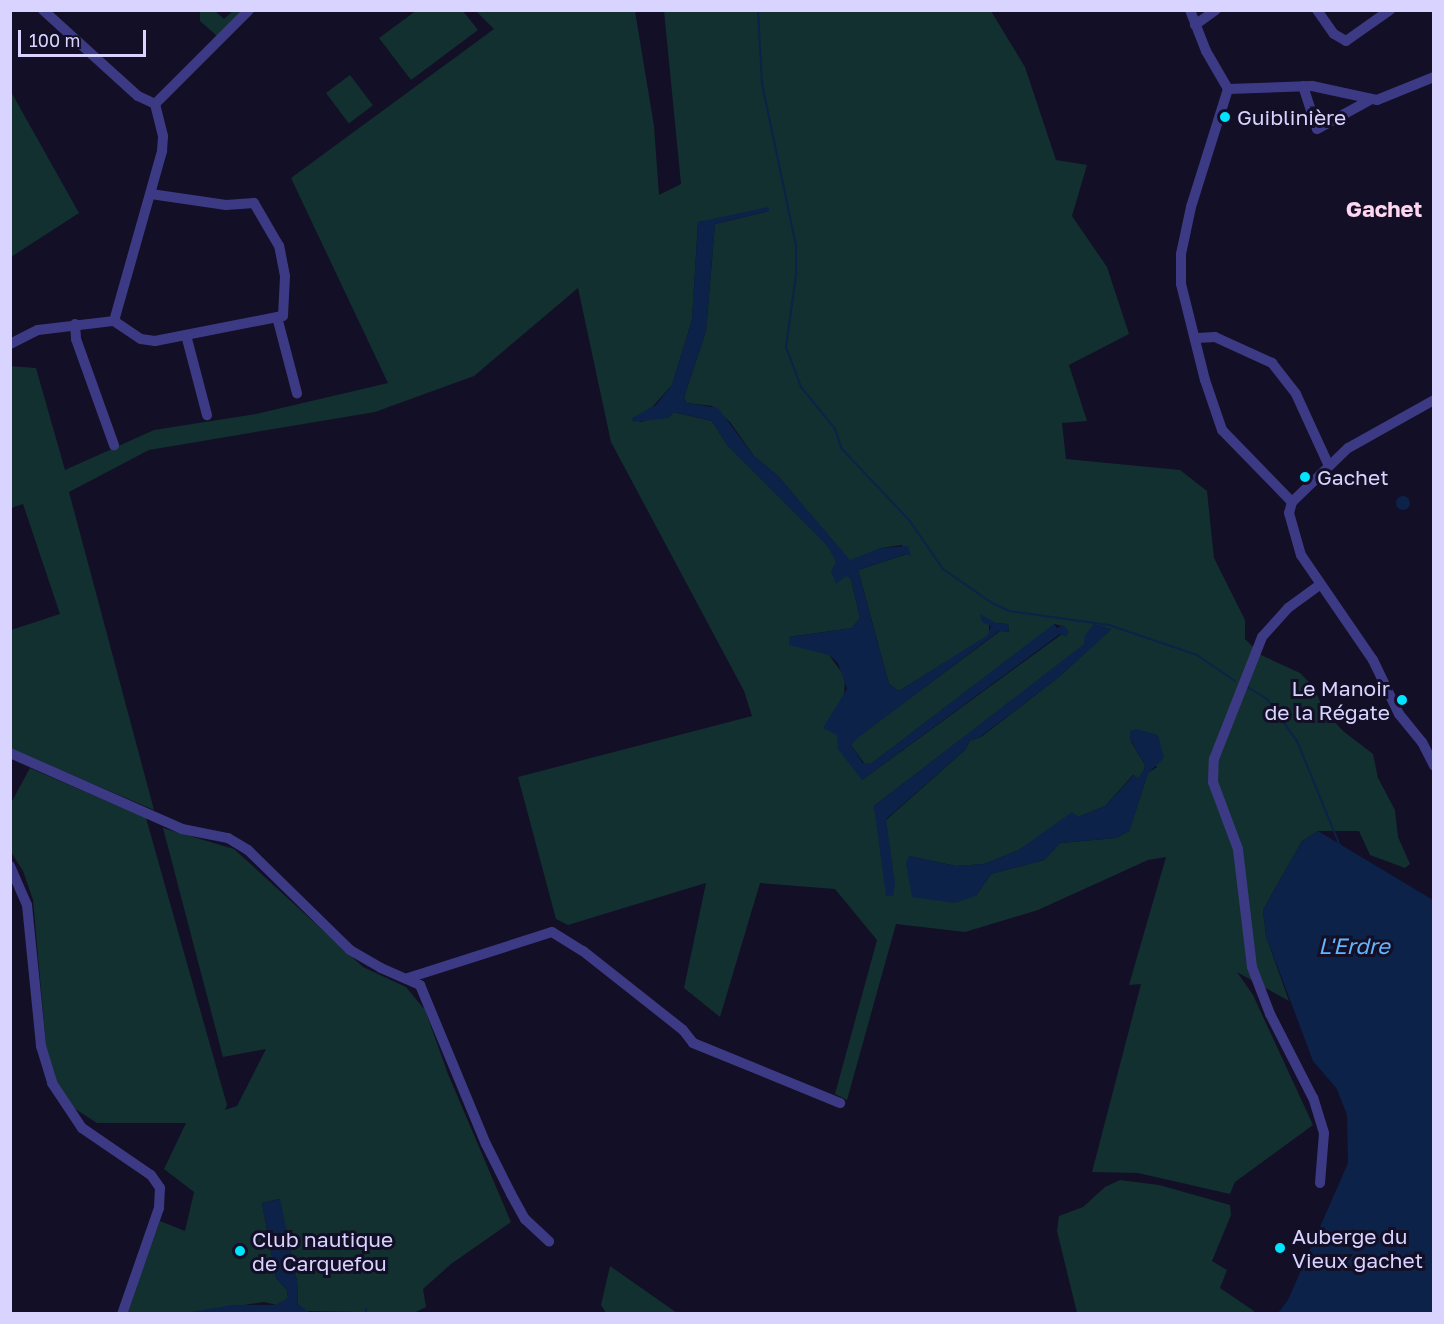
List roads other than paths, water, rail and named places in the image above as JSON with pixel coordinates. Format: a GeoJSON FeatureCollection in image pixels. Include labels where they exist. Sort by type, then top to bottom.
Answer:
{"type":"FeatureCollection","features":[{"type":"Feature","properties":{"kind":"street"},"geometry":{"type":"LineString","coordinates":[[43,10],[138,96],[155,104]]}},
{"type":"Feature","properties":{"kind":"street"},"geometry":{"type":"LineString","coordinates":[[155,104],[249,10]]}},
{"type":"Feature","properties":{"kind":"street"},"geometry":{"type":"LineString","coordinates":[[1190,10],[1195,25],[1228,89],[1191,207],[1181,254],[1181,284],[1197,338],[1205,380],[1222,430],[1292,502]]}},
{"type":"Feature","properties":{"kind":"street"},"geometry":{"type":"LineString","coordinates":[[1195,25],[1215,10]]}},
{"type":"Feature","properties":{"kind":"street"},"geometry":{"type":"LineString","coordinates":[[1317,10],[1334,34],[1346,41],[1390,10]]}},
{"type":"Feature","properties":{"kind":"street"},"geometry":{"type":"LineString","coordinates":[[1303,86],[1317,129],[1370,100],[1434,77]]}},
{"type":"Feature","properties":{"kind":"street"},"geometry":{"type":"LineString","coordinates":[[1228,89],[1303,86],[1370,100]]}},
{"type":"Feature","properties":{"kind":"street"},"geometry":{"type":"LineString","coordinates":[[114,321],[151,194],[163,136],[155,104]]}},
{"type":"Feature","properties":{"kind":"street"},"geometry":{"type":"LineString","coordinates":[[10,344],[38,330],[75,324],[114,321],[141,339],[186,335],[283,316],[284,268],[279,246],[254,203],[226,205],[151,194]]}},
{"type":"Feature","properties":{"kind":"street"},"geometry":{"type":"LineString","coordinates":[[277,317],[297,393]]}},
{"type":"Feature","properties":{"kind":"street"},"geometry":{"type":"LineString","coordinates":[[75,324],[76,339],[114,445]]}},
{"type":"Feature","properties":{"kind":"street"},"geometry":{"type":"LineString","coordinates":[[186,335],[207,415]]}},
{"type":"Feature","properties":{"kind":"street"},"geometry":{"type":"LineString","coordinates":[[1197,338],[1215,337],[1272,363],[1296,394],[1328,464]]}},
{"type":"Feature","properties":{"kind":"street"},"geometry":{"type":"LineString","coordinates":[[1434,400],[1348,448],[1328,464],[1292,502],[1289,513],[1296,546],[1320,585],[1373,660],[1400,714],[1422,742],[1434,766]]}},
{"type":"Feature","properties":{"kind":"street"},"geometry":{"type":"LineString","coordinates":[[1320,585],[1269,626],[1241,684],[1214,759],[1213,782],[1238,849],[1252,968],[1270,1014],[1313,1098],[1324,1133],[1320,1183]]}},
{"type":"Feature","properties":{"kind":"street"},"geometry":{"type":"LineString","coordinates":[[10,753],[182,829],[228,838],[248,850],[350,950],[381,968],[420,985],[486,1144],[511,1194],[525,1219],[549,1241]]}},
{"type":"Feature","properties":{"kind":"street"},"geometry":{"type":"LineString","coordinates":[[10,866],[27,905],[41,1046],[52,1083],[64,1105],[82,1128],[151,1175],[157,1181],[162,1197],[122,1314]]}},
{"type":"Feature","properties":{"kind":"street"},"geometry":{"type":"LineString","coordinates":[[408,978],[552,932],[583,951],[683,1030],[693,1043],[840,1103]]}},
{"type":"Feature","properties":{"kind":"water"},"geometry":{"type":"Polygon","coordinates":[[[769,207],[769,211],[715,224],[706,331],[684,397],[686,403],[718,408],[754,456],[778,476],[850,560],[881,548],[908,546],[911,556],[906,554],[858,570],[889,684],[899,691],[988,635],[991,626],[982,622],[980,614],[996,623],[1008,624],[1009,632],[999,631],[855,740],[851,745],[863,763],[872,763],[1054,624],[1057,628],[1063,625],[1069,632],[1066,637],[1060,634],[862,780],[838,749],[837,735],[823,728],[847,689],[838,663],[829,655],[789,645],[789,637],[852,628],[860,618],[851,579],[846,576],[836,584],[831,571],[836,562],[827,545],[728,446],[712,421],[674,412],[669,418],[633,422],[632,418],[656,405],[672,385],[692,320],[698,222],[769,207]]]}},
{"type":"Feature","properties":{"kind":"water"},"geometry":{"type":"Polygon","coordinates":[[[1403,496],[1408,498],[1410,503],[1408,508],[1403,510],[1398,508],[1396,503],[1398,498],[1403,496]]]}},
{"type":"Feature","properties":{"kind":"water"},"geometry":{"type":"Polygon","coordinates":[[[1094,624],[1112,629],[1059,677],[980,737],[969,741],[966,749],[886,819],[895,883],[893,896],[886,896],[874,806],[1084,644],[1085,635],[1094,624]]]}},
{"type":"Feature","properties":{"kind":"water"},"geometry":{"type":"Polygon","coordinates":[[[1137,729],[1158,735],[1164,758],[1148,773],[1129,831],[1116,838],[1060,843],[1044,860],[991,874],[976,896],[955,903],[912,897],[906,863],[909,856],[956,866],[984,864],[1019,850],[1072,812],[1078,817],[1105,806],[1134,775],[1138,778],[1144,770],[1145,765],[1130,739],[1130,731],[1137,729]]]}},
{"type":"Feature","properties":{"kind":"water","name":"L'Erdre"},"geometry":{"type":"Polygon","coordinates":[[[1318,831],[1433,900],[1433,1313],[1278,1313],[1288,1300],[1348,1163],[1347,1115],[1337,1089],[1313,1061],[1266,936],[1263,910],[1302,841],[1318,831]]]}},
{"type":"Feature","properties":{"kind":"water"},"geometry":{"type":"Polygon","coordinates":[[[280,1199],[297,1281],[298,1304],[310,1313],[186,1313],[232,1305],[277,1305],[288,1298],[287,1290],[276,1278],[262,1203],[280,1199]]]}},
{"type":"Feature","properties":{"kind":"waterway"},"geometry":{"type":"LineString","coordinates":[[758,10],[762,84],[796,245],[796,275],[786,347],[801,387],[835,429],[842,449],[909,520],[943,569],[992,603],[1009,611],[1109,625],[1197,655],[1235,681]]}},
{"type":"Feature","properties":{"kind":"waterway"},"geometry":{"type":"LineString","coordinates":[[1246,686],[1267,699],[1297,741],[1340,846]]}},
{"type":"Feature","properties":{"kind":"waterway"},"geometry":{"type":"LineString","coordinates":[[366,1309],[366,1314]]}},
{"type":"Feature","properties":{"kind":"place","name":"Guiblinière"},"geometry":{"type":"Point","coordinates":[1225,117]}},
{"type":"Feature","properties":{"kind":"place","name":"Gachet"},"geometry":{"type":"Point","coordinates":[1305,477]}},
{"type":"Feature","properties":{"kind":"place","name":"Le Manoir de la Régate"},"geometry":{"type":"Point","coordinates":[1402,700]}},
{"type":"Feature","properties":{"kind":"place","name":"Auberge du Vieux gachet"},"geometry":{"type":"Point","coordinates":[1280,1248]}},
{"type":"Feature","properties":{"kind":"place","name":"Club nautique de Carquefou"},"geometry":{"type":"Point","coordinates":[240,1251]}},
{"type":"Feature","properties":{"kind":"district","name":"Gachet"},"geometry":{"type":"Point","coordinates":[1384,209]}}]}
